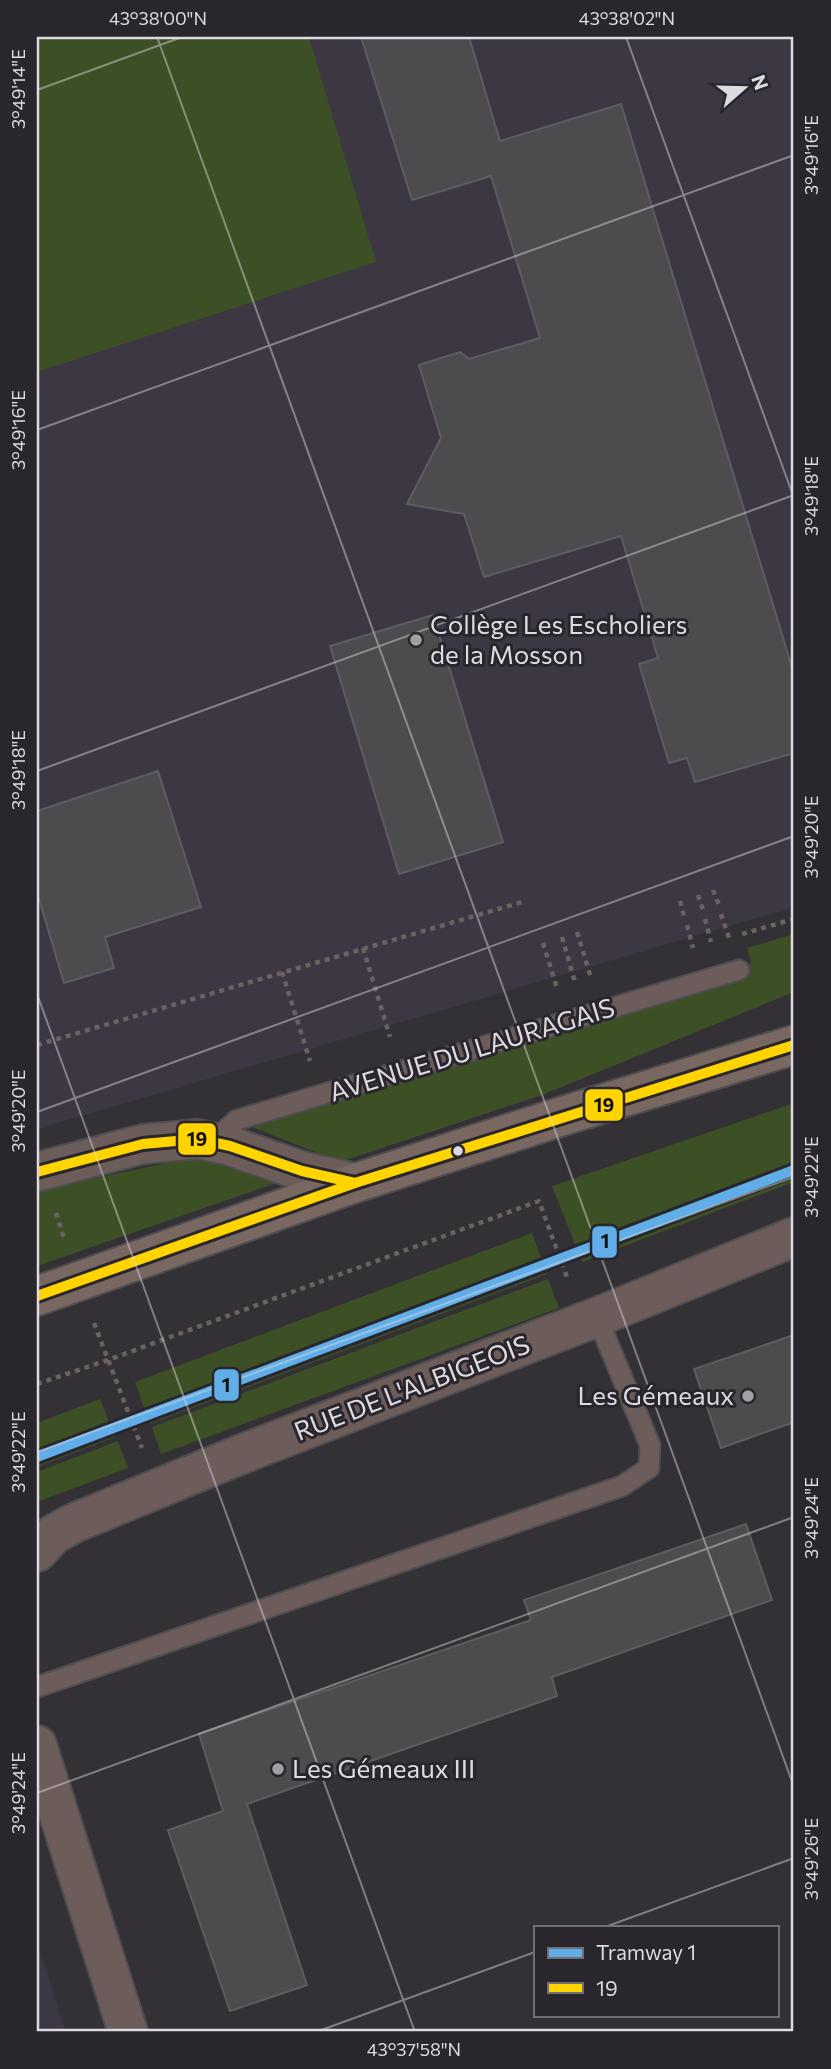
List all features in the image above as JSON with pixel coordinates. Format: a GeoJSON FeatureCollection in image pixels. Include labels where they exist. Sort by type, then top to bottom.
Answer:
{"type":"FeatureCollection","features":[{"type":"Feature","properties":{"kind":"main road"},"geometry":{"type":"LineString","coordinates":[[37,1296],[355,1183],[794,1045]]}},
{"type":"Feature","properties":{"kind":"street"},"geometry":{"type":"LineString","coordinates":[[37,1171],[143,1144],[198,1139],[230,1146],[302,1171],[355,1183]]}},
{"type":"Feature","properties":{"kind":"street","name":"RUE DE L'ALBIGEOIS"},"geometry":{"type":"LineString","coordinates":[[37,1552],[54,1534],[74,1522],[794,1237]]}},
{"type":"Feature","properties":{"kind":"street"},"geometry":{"type":"LineString","coordinates":[[40,1770],[128,2032]]}},
{"type":"Feature","properties":{"kind":"lane","name":"AVENUE DU LAURAGAIS"},"geometry":{"type":"LineString","coordinates":[[212,1142],[237,1120],[739,970]]}},
{"type":"Feature","properties":{"kind":"lane"},"geometry":{"type":"LineString","coordinates":[[37,1687],[622,1486],[649,1468],[649,1446],[597,1317]]}},
{"type":"Feature","properties":{"kind":"path"},"geometry":{"type":"LineString","coordinates":[[713,890],[719,905]]}},
{"type":"Feature","properties":{"kind":"path"},"geometry":{"type":"LineString","coordinates":[[698,895],[703,910]]}},
{"type":"Feature","properties":{"kind":"path"},"geometry":{"type":"LineString","coordinates":[[680,901],[684,916]]}},
{"type":"Feature","properties":{"kind":"path"},"geometry":{"type":"LineString","coordinates":[[37,1045],[522,902]]}},
{"type":"Feature","properties":{"kind":"path"},"geometry":{"type":"LineString","coordinates":[[721,914],[729,938]]}},
{"type":"Feature","properties":{"kind":"path"},"geometry":{"type":"LineString","coordinates":[[705,919],[712,943]]}},
{"type":"Feature","properties":{"kind":"path"},"geometry":{"type":"LineString","coordinates":[[687,925],[693,949]]}},
{"type":"Feature","properties":{"kind":"path"},"geometry":{"type":"LineString","coordinates":[[577,932],[591,979]]}},
{"type":"Feature","properties":{"kind":"path"},"geometry":{"type":"LineString","coordinates":[[562,937],[576,983]]}},
{"type":"Feature","properties":{"kind":"path"},"geometry":{"type":"LineString","coordinates":[[543,943],[557,988]]}},
{"type":"Feature","properties":{"kind":"path"},"geometry":{"type":"LineString","coordinates":[[363,948],[390,1038]]}},
{"type":"Feature","properties":{"kind":"path"},"geometry":{"type":"LineString","coordinates":[[282,972],[310,1061]]}},
{"type":"Feature","properties":{"kind":"path"},"geometry":{"type":"LineString","coordinates":[[37,1384],[539,1201],[568,1280]]}},
{"type":"Feature","properties":{"kind":"path"},"geometry":{"type":"LineString","coordinates":[[108,1360],[158,1488]]}},
{"type":"Feature","properties":{"kind":"shaded area","name":"Collège Les Escholiers de la Mosson"},"geometry":{"type":"Polygon","coordinates":[[[309,37],[794,37],[794,907],[37,1129],[37,372],[375,262],[309,37]]]}},
{"type":"Feature","properties":{"kind":"shaded area"},"geometry":{"type":"Polygon","coordinates":[[[37,1942],[66,2032],[37,2032],[37,1942]]]}},
{"type":"Feature","properties":{"kind":"green space"},"geometry":{"type":"Polygon","coordinates":[[[37,37],[309,37],[376,262],[37,372],[37,37]]]}},
{"type":"Feature","properties":{"kind":"green space"},"geometry":{"type":"Polygon","coordinates":[[[794,934],[794,992],[542,1095],[340,1162],[252,1127],[740,981],[751,961],[747,948],[794,934]]]}},
{"type":"Feature","properties":{"kind":"green space"},"geometry":{"type":"Polygon","coordinates":[[[794,1103],[794,1182],[582,1262],[552,1186],[794,1103]]]}},
{"type":"Feature","properties":{"kind":"green space"},"geometry":{"type":"Polygon","coordinates":[[[194,1157],[282,1181],[37,1266],[37,1191],[194,1157]]]}},
{"type":"Feature","properties":{"kind":"green space"},"geometry":{"type":"Polygon","coordinates":[[[532,1233],[547,1274],[150,1424],[135,1382],[532,1233]]]}},
{"type":"Feature","properties":{"kind":"green space"},"geometry":{"type":"Polygon","coordinates":[[[548,1279],[559,1308],[161,1454],[152,1427],[548,1279]]]}},
{"type":"Feature","properties":{"kind":"green space"},"geometry":{"type":"Polygon","coordinates":[[[100,1399],[115,1437],[37,1467],[37,1423],[100,1399]]]}},
{"type":"Feature","properties":{"kind":"green space"},"geometry":{"type":"Polygon","coordinates":[[[118,1441],[128,1468],[37,1502],[37,1472],[118,1441]]]}},
{"type":"Feature","properties":{"kind":"building"},"geometry":{"type":"Polygon","coordinates":[[[361,37],[469,37],[500,141],[621,104],[794,674],[794,753],[695,782],[687,758],[669,763],[639,664],[658,658],[621,536],[484,577],[464,514],[407,504],[441,438],[419,365],[460,352],[469,359],[540,338],[491,176],[412,200],[361,37]]]}},
{"type":"Feature","properties":{"kind":"building"},"geometry":{"type":"Polygon","coordinates":[[[433,615],[503,842],[399,874],[330,646],[433,615]]]}},
{"type":"Feature","properties":{"kind":"building"},"geometry":{"type":"Polygon","coordinates":[[[158,771],[201,907],[105,937],[114,968],[64,983],[37,892],[37,811],[158,771]]]}},
{"type":"Feature","properties":{"kind":"building","name":"Les Gémeaux"},"geometry":{"type":"Polygon","coordinates":[[[794,1335],[794,1422],[721,1448],[694,1369],[794,1335]]]}},
{"type":"Feature","properties":{"kind":"building","name":"Les Gémeaux III"},"geometry":{"type":"Polygon","coordinates":[[[746,1524],[772,1600],[552,1677],[557,1696],[247,1804],[307,1985],[230,2011],[168,1830],[223,1811],[199,1734],[531,1620],[524,1600],[746,1524]]]}},
{"type":"Feature","properties":{"kind":"tram line","name":"1"},"geometry":{"type":"LineString","coordinates":[[37,1457],[794,1170]]}},
{"type":"Feature","properties":{"kind":"transit line","name":"19"},"geometry":{"type":"LineString","coordinates":[[37,1296],[355,1183],[794,1045]]}},
{"type":"Feature","properties":{"kind":"transit line","name":"19"},"geometry":{"type":"LineString","coordinates":[[37,1172],[143,1144],[198,1139],[230,1146],[302,1171],[355,1183]]}},
{"type":"Feature","properties":{"kind":"place","name":"Collège Les Escholiers de la Mosson"},"geometry":{"type":"Point","coordinates":[416,640]}},
{"type":"Feature","properties":{"kind":"place","name":"Les Gémeaux"},"geometry":{"type":"Point","coordinates":[748,1396]}},
{"type":"Feature","properties":{"kind":"place","name":"Les Gémeaux III"},"geometry":{"type":"Point","coordinates":[278,1769]}}]}
